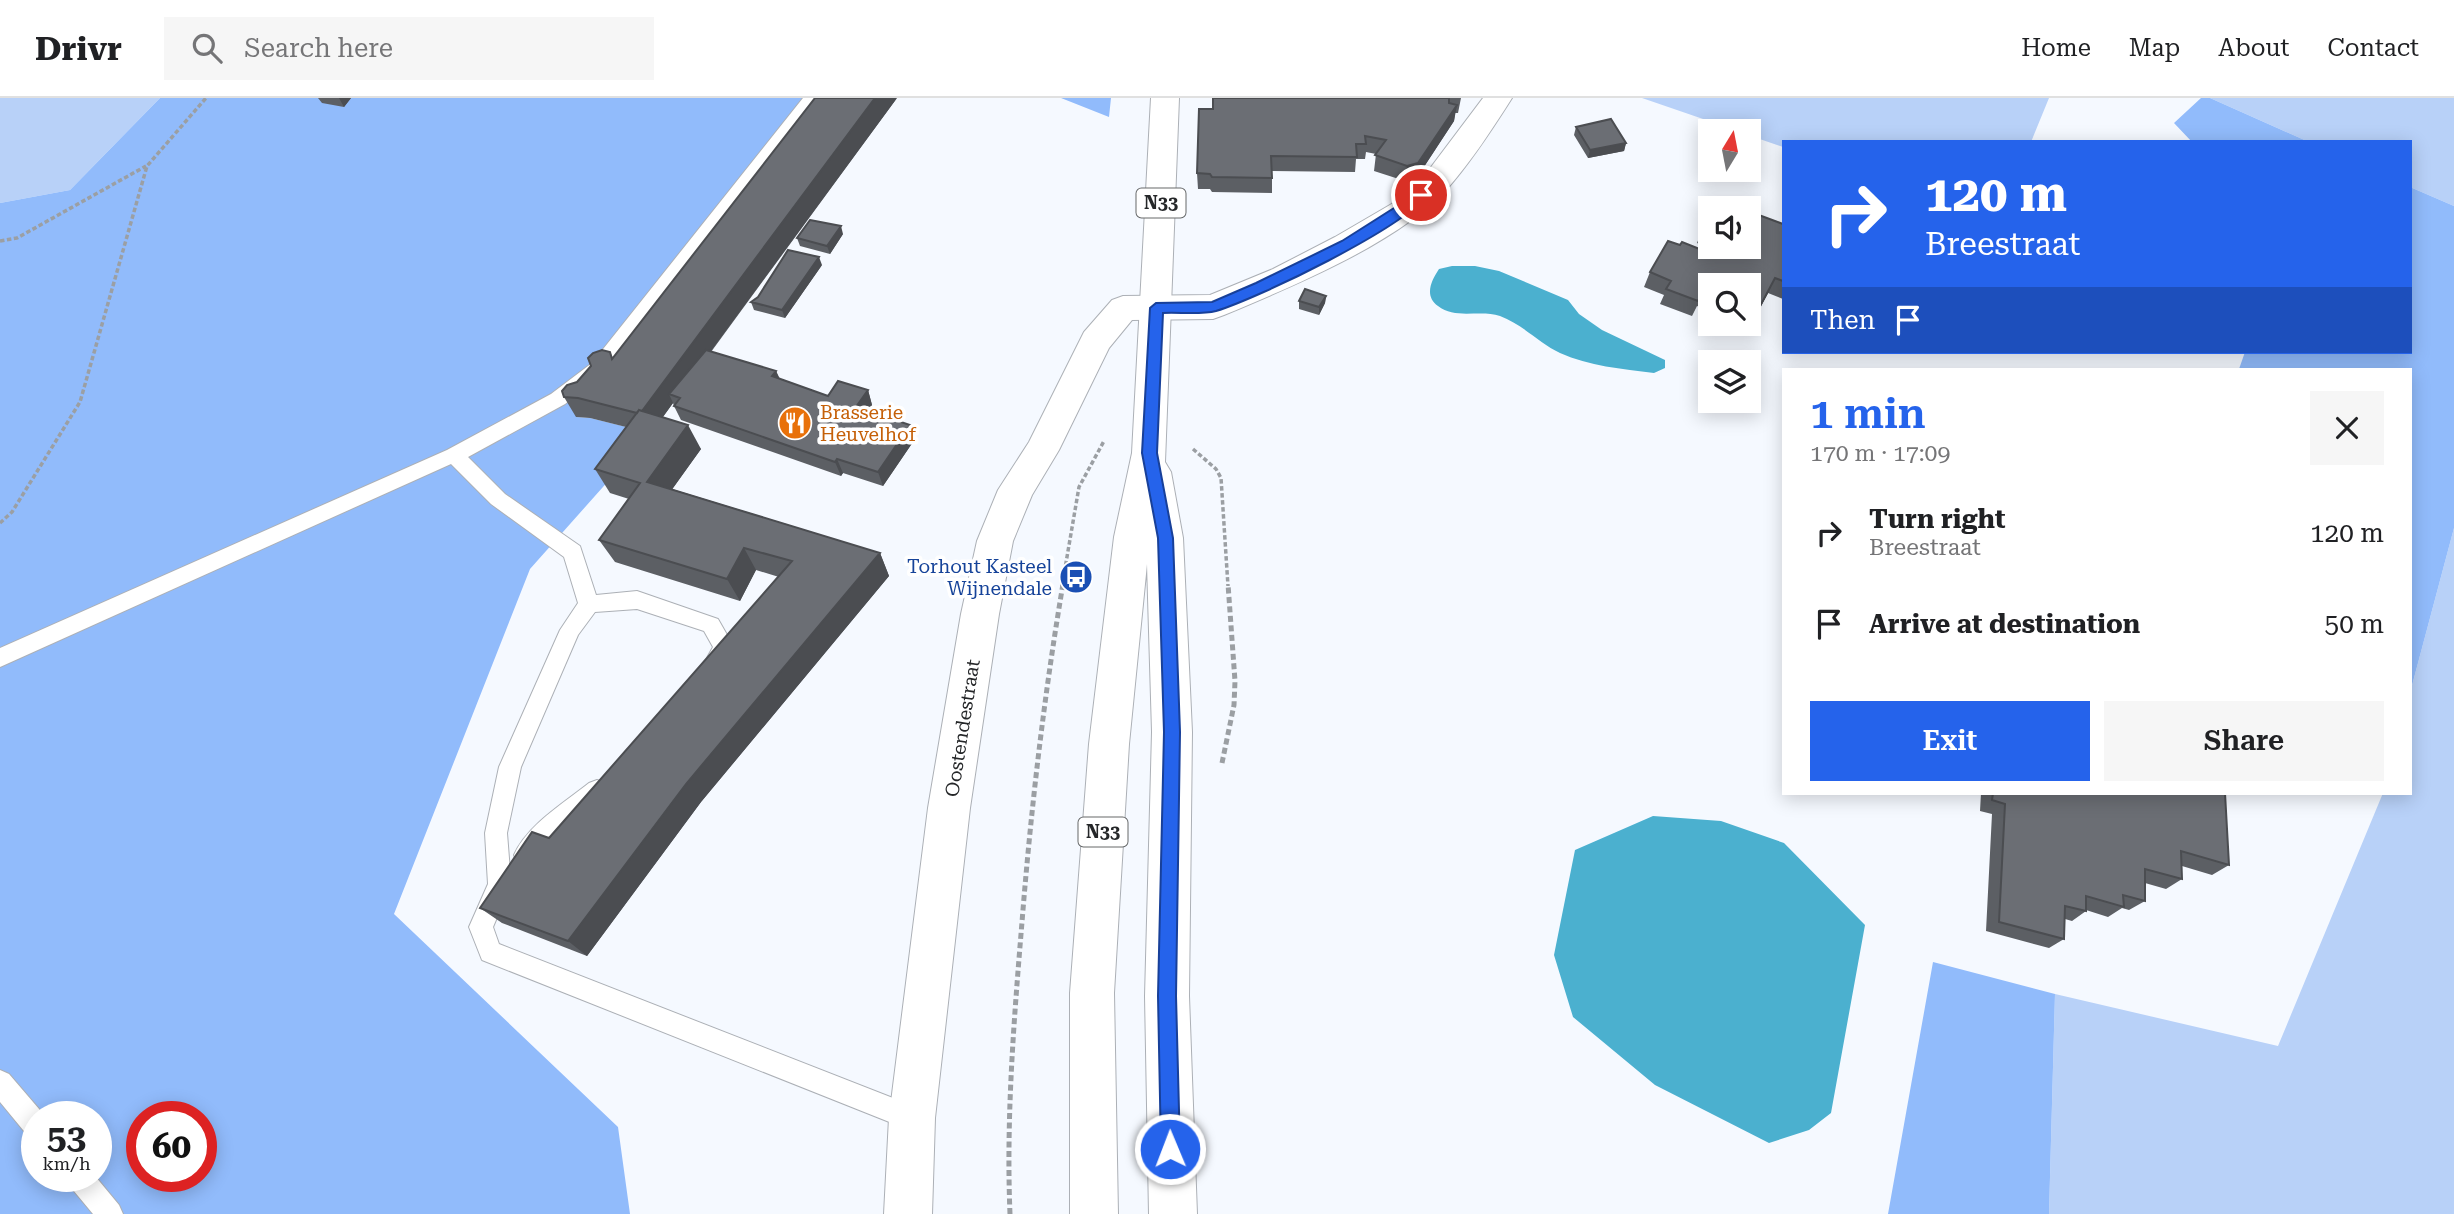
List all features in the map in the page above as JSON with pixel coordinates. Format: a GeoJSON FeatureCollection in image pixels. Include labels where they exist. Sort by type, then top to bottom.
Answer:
{"type":"FeatureCollection","features":[{"type":"Feature","properties":{"kind":"main road","name":"N33"},"geometry":{"type":"LineString","coordinates":[[1094,1214],[1092,993],[1108,758],[1132,537],[1149,453],[1166,98]]}},
{"type":"Feature","properties":{"kind":"main road"},"geometry":{"type":"LineString","coordinates":[[1156,308],[1213,307],[1297,270],[1406,209],[1437,182],[1498,98]]}},
{"type":"Feature","properties":{"kind":"main road","name":"Oostendestraat"},"geometry":{"type":"LineString","coordinates":[[908,1214],[912,1118],[949,808],[980,614],[995,541],[1016,490],[1042,450],[1096,341],[1123,308],[1156,308]]}},
{"type":"Feature","properties":{"kind":"main road","name":"N33"},"geometry":{"type":"LineString","coordinates":[[1149,453],[1166,538],[1172,732],[1167,996],[1173,1214]]}},
{"type":"Feature","properties":{"kind":"lane"},"geometry":{"type":"LineString","coordinates":[[0,658],[454,455],[558,399],[598,368],[811,98]]}},
{"type":"Feature","properties":{"kind":"lane"},"geometry":{"type":"LineString","coordinates":[[454,455],[498,499],[573,552],[589,604]]}},
{"type":"Feature","properties":{"kind":"lane"},"geometry":{"type":"LineString","coordinates":[[499,884],[496,833],[510,767],[570,630],[589,604],[637,600],[711,625],[724,647],[705,683]]}},
{"type":"Feature","properties":{"kind":"lane"},"geometry":{"type":"LineString","coordinates":[[610,779],[550,828],[499,884],[481,927],[489,952],[912,1118]]}},
{"type":"Feature","properties":{"kind":"lane"},"geometry":{"type":"LineString","coordinates":[[0,1083],[21,1108]]}},
{"type":"Feature","properties":{"kind":"lane"},"geometry":{"type":"LineString","coordinates":[[91,1192],[110,1214]]}},
{"type":"Feature","properties":{"kind":"path"},"geometry":{"type":"LineString","coordinates":[[0,241],[17,238],[147,166],[205,98]]}},
{"type":"Feature","properties":{"kind":"path"},"geometry":{"type":"LineString","coordinates":[[0,523],[12,512],[80,402],[147,166]]}},
{"type":"Feature","properties":{"kind":"path"},"geometry":{"type":"LineString","coordinates":[[1010,1214],[1008,1161],[1015,1002],[1029,837],[1051,652],[1079,487],[1106,436]]}},
{"type":"Feature","properties":{"kind":"shaded area"},"geometry":{"type":"Polygon","coordinates":[[[0,98],[160,98],[70,190],[0,203],[0,98]]]}},
{"type":"Feature","properties":{"kind":"shaded area"},"geometry":{"type":"Polygon","coordinates":[[[160,98],[838,98],[576,417],[651,433],[530,569],[394,914],[618,1127],[630,1214],[0,1214],[0,203],[70,190],[160,98]]]}},
{"type":"Feature","properties":{"kind":"shaded area"},"geometry":{"type":"Polygon","coordinates":[[[1061,98],[1111,98],[1109,117],[1061,98]]]}},
{"type":"Feature","properties":{"kind":"shaded area"},"geometry":{"type":"Polygon","coordinates":[[[1642,98],[2049,98],[2032,140],[1782,140],[1782,147],[1761,139],[1761,119],[1703,119],[1642,98]]]}},
{"type":"Feature","properties":{"kind":"shaded area"},"geometry":{"type":"Polygon","coordinates":[[[2201,98],[2210,98],[2304,140],[2190,140],[2174,123],[2201,98]]]}},
{"type":"Feature","properties":{"kind":"shaded area"},"geometry":{"type":"Polygon","coordinates":[[[2210,98],[2454,98],[2454,206],[2412,188],[2412,140],[2304,140],[2210,98]]]}},
{"type":"Feature","properties":{"kind":"shaded area"},"geometry":{"type":"Polygon","coordinates":[[[2412,188],[2454,206],[2454,528],[2412,686],[2412,368],[2239,368],[2244,354],[2412,354],[2412,188]]]}},
{"type":"Feature","properties":{"kind":"shaded area"},"geometry":{"type":"Polygon","coordinates":[[[1475,266],[1499,271],[1568,300],[1579,314],[1602,330],[1665,360],[1665,368],[1654,373],[1582,361],[1552,349],[1500,316],[1452,312],[1434,302],[1430,288],[1439,269],[1475,266]]]}},
{"type":"Feature","properties":{"kind":"shaded area"},"geometry":{"type":"Polygon","coordinates":[[[2454,528],[2454,1214],[2049,1214],[2055,994],[2278,1046],[2382,795],[2412,795],[2412,686],[2454,528]]]}},
{"type":"Feature","properties":{"kind":"shaded area"},"geometry":{"type":"Polygon","coordinates":[[[1653,816],[1721,821],[1784,843],[1865,925],[1831,1113],[1809,1130],[1769,1143],[1655,1085],[1573,1017],[1554,955],[1575,850],[1653,816]]]}},
{"type":"Feature","properties":{"kind":"shaded area"},"geometry":{"type":"Polygon","coordinates":[[[1933,962],[2055,994],[2049,1214],[1888,1214],[1933,962]]]}},
{"type":"Feature","properties":{"kind":"building"},"geometry":{"type":"Polygon","coordinates":[[[815,98],[875,98],[642,411],[637,413],[564,397],[562,391],[567,385],[577,382],[591,366],[588,358],[593,353],[602,350],[610,352],[612,359],[815,98]]]}},
{"type":"Feature","properties":{"kind":"building"},"geometry":{"type":"Polygon","coordinates":[[[1213,98],[1449,98],[1449,103],[1457,105],[1418,163],[1407,166],[1375,155],[1386,140],[1365,136],[1366,144],[1356,144],[1357,157],[1271,156],[1272,178],[1212,177],[1210,174],[1197,173],[1199,109],[1213,109],[1213,98]]]}},
{"type":"Feature","properties":{"kind":"building"},"geometry":{"type":"Polygon","coordinates":[[[1611,119],[1626,143],[1590,150],[1576,127],[1611,119]]]}},
{"type":"Feature","properties":{"kind":"building"},"geometry":{"type":"Polygon","coordinates":[[[1761,216],[1782,224],[1782,281],[1775,278],[1761,304],[1761,273],[1698,273],[1698,301],[1666,289],[1671,281],[1650,272],[1668,241],[1680,245],[1682,242],[1698,248],[1698,259],[1761,259],[1761,216]]]}},
{"type":"Feature","properties":{"kind":"building"},"geometry":{"type":"Polygon","coordinates":[[[810,220],[841,226],[827,246],[797,238],[810,220]]]}},
{"type":"Feature","properties":{"kind":"building"},"geometry":{"type":"Polygon","coordinates":[[[788,250],[819,257],[782,310],[751,302],[758,297],[788,250]]]}},
{"type":"Feature","properties":{"kind":"building"},"geometry":{"type":"Polygon","coordinates":[[[1305,289],[1326,296],[1319,307],[1299,301],[1305,289]]]}},
{"type":"Feature","properties":{"kind":"building"},"geometry":{"type":"Polygon","coordinates":[[[706,350],[776,371],[772,376],[828,396],[838,381],[868,390],[856,407],[910,425],[878,472],[837,459],[835,462],[674,406],[680,398],[669,394],[706,350]]]}},
{"type":"Feature","properties":{"kind":"building"},"geometry":{"type":"Polygon","coordinates":[[[639,410],[688,425],[647,482],[880,553],[686,784],[568,941],[480,908],[532,832],[549,838],[792,561],[744,548],[727,579],[599,540],[640,483],[595,469],[639,410]]]}},
{"type":"Feature","properties":{"kind":"building"},"geometry":{"type":"Polygon","coordinates":[[[1993,795],[2225,795],[2229,865],[2181,851],[2182,879],[2145,869],[2145,901],[2123,895],[2124,907],[2086,896],[2086,911],[2065,906],[2064,939],[1999,922],[2005,804],[1992,800],[1993,795]]]}},
{"type":"Feature","properties":{"kind":"place","name":"Brasserie Heuvelhof"},"geometry":{"type":"Point","coordinates":[795,423]}},
{"type":"Feature","properties":{"kind":"place","name":"Torhout Kasteel Wijnendale"},"geometry":{"type":"Point","coordinates":[1076,577]}},
{"type":"Feature","properties":{"kind":"route"},"geometry":{"type":"LineString","coordinates":[[1170,1149],[1167,996],[1172,732],[1166,538],[1149,453],[1156,308],[1213,307],[1261,287],[1346,245],[1406,209],[1421,195]]}}]}
